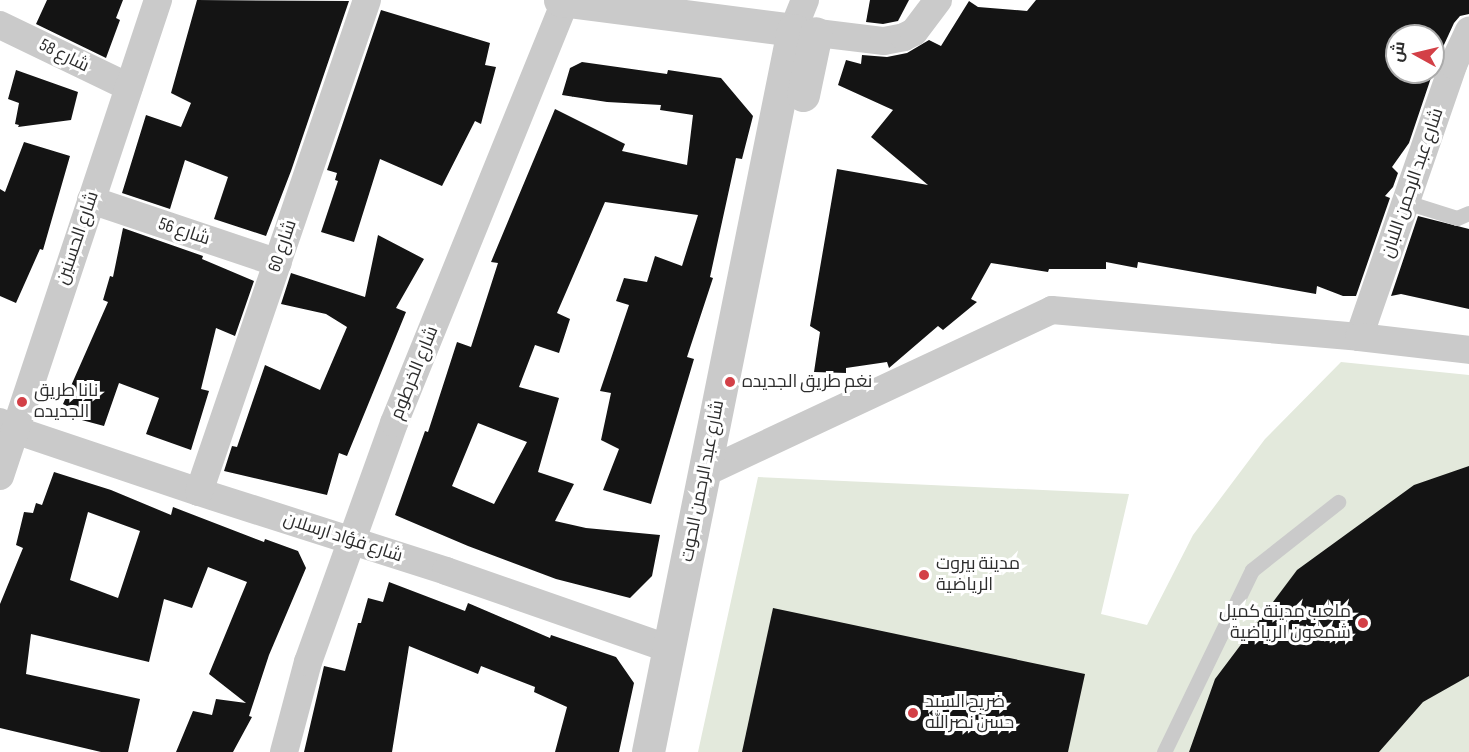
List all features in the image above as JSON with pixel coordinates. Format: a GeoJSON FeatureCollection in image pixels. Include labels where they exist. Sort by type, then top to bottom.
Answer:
{"type":"FeatureCollection","features":[{"type":"Feature","properties":{"kind":"street","name":"شارع الحسنين"},"geometry":{"type":"LineString","coordinates":[[0,476],[7,426],[91,200],[158,0]]}},
{"type":"Feature","properties":{"kind":"street","name":"شارع 60"},"geometry":{"type":"LineString","coordinates":[[199,492],[367,0]]}},
{"type":"Feature","properties":{"kind":"street"},"geometry":{"type":"LineString","coordinates":[[564,0],[871,40],[904,38],[922,23],[938,0]]}},
{"type":"Feature","properties":{"kind":"street","name":"شارع الخرطوم"},"geometry":{"type":"LineString","coordinates":[[284,752],[308,662],[350,541],[394,423],[564,0]]}},
{"type":"Feature","properties":{"kind":"street","name":"شارع عبد الرحمن الحوت"},"geometry":{"type":"LineString","coordinates":[[668,752],[716,468],[804,32],[805,0]]}},
{"type":"Feature","properties":{"kind":"street","name":"شارع 58"},"geometry":{"type":"LineString","coordinates":[[0,25],[129,87]]}},
{"type":"Feature","properties":{"kind":"street","name":"شارع عبد الرحمن اللبان"},"geometry":{"type":"LineString","coordinates":[[1359,337],[1453,65],[1469,30]]}},
{"type":"Feature","properties":{"kind":"street","name":"شارع 56"},"geometry":{"type":"LineString","coordinates":[[91,200],[278,263]]}},
{"type":"Feature","properties":{"kind":"street"},"geometry":{"type":"LineString","coordinates":[[716,468],[1052,310],[1359,337],[1469,350]]}},
{"type":"Feature","properties":{"kind":"street","name":"شارع فؤاد ارسلان"},"geometry":{"type":"LineString","coordinates":[[7,426],[670,649]]}},
{"type":"Feature","properties":{"kind":"street","name":"شارع عبد الرحمن الحوت"},"geometry":{"type":"LineString","coordinates":[[648,752],[670,649],[716,468]]}},
{"type":"Feature","properties":{"kind":"lane"},"geometry":{"type":"LineString","coordinates":[[1406,202],[1457,218],[1469,213]]}},
{"type":"Feature","properties":{"kind":"lane"},"geometry":{"type":"LineString","coordinates":[[1164,752],[1252,570],[1338,501]]}},
{"type":"Feature","properties":{"kind":"shaded area","name":"مدينة بيروت الرياضية"},"geometry":{"type":"Polygon","coordinates":[[[1341,362],[1469,375],[1469,752],[698,752],[758,477],[1129,494],[1101,614],[1147,625],[1193,535],[1265,439],[1341,362]]]}},
{"type":"Feature","properties":{"kind":"building"},"geometry":{"type":"Polygon","coordinates":[[[47,0],[123,0],[116,18],[120,20],[106,58],[36,24],[47,0]]]}},
{"type":"Feature","properties":{"kind":"building"},"geometry":{"type":"Polygon","coordinates":[[[197,0],[349,1],[291,171],[266,236],[214,219],[228,177],[185,160],[170,209],[122,193],[146,115],[181,127],[191,103],[171,93],[197,0]]]}},
{"type":"Feature","properties":{"kind":"building"},"geometry":{"type":"Polygon","coordinates":[[[870,0],[909,0],[898,21],[883,24],[866,22],[870,0]]]}},
{"type":"Feature","properties":{"kind":"building"},"geometry":{"type":"Polygon","coordinates":[[[1036,0],[1469,0],[1469,14],[1460,16],[1454,23],[1445,43],[1445,24],[1385,24],[1385,84],[1429,84],[1409,143],[1392,167],[1398,173],[1393,187],[1385,196],[1390,198],[1356,296],[1343,296],[1317,286],[1316,294],[1138,262],[1137,268],[1106,262],[1106,269],[1049,269],[1048,272],[991,263],[971,299],[977,302],[943,330],[938,326],[889,368],[887,362],[846,368],[846,373],[814,372],[820,332],[810,326],[837,169],[928,185],[871,137],[893,110],[838,85],[846,60],[861,64],[862,55],[887,57],[907,53],[929,40],[941,46],[969,1],[978,7],[1027,11],[1036,0]]]}},
{"type":"Feature","properties":{"kind":"building"},"geometry":{"type":"Polygon","coordinates":[[[381,10],[490,43],[485,65],[496,67],[481,124],[475,121],[442,186],[380,159],[354,242],[321,232],[338,181],[335,180],[337,173],[327,170],[381,10]]]}},
{"type":"Feature","properties":{"kind":"building"},"geometry":{"type":"Polygon","coordinates":[[[582,62],[667,74],[668,70],[721,78],[753,116],[742,159],[736,158],[710,277],[713,278],[687,357],[694,359],[651,504],[603,490],[619,449],[601,440],[611,393],[600,391],[629,305],[616,301],[624,278],[647,282],[655,256],[682,266],[698,215],[605,202],[557,313],[570,319],[559,353],[535,345],[519,387],[559,398],[538,472],[574,484],[555,521],[586,528],[660,535],[652,576],[630,598],[556,579],[468,546],[395,515],[425,431],[428,432],[457,342],[471,347],[498,263],[491,262],[555,109],[625,144],[622,151],[687,165],[693,115],[660,110],[661,105],[607,102],[562,95],[570,68],[582,62]],[[478,423],[452,486],[494,504],[527,442],[478,423]]]}},
{"type":"Feature","properties":{"kind":"building"},"geometry":{"type":"Polygon","coordinates":[[[16,70],[78,92],[71,120],[18,127],[19,125],[15,124],[19,103],[8,99],[16,70]]]}},
{"type":"Feature","properties":{"kind":"building"},"geometry":{"type":"Polygon","coordinates":[[[24,142],[70,156],[43,250],[40,249],[16,303],[0,296],[0,189],[5,192],[24,142]]]}},
{"type":"Feature","properties":{"kind":"building"},"geometry":{"type":"Polygon","coordinates":[[[1418,216],[1469,229],[1469,309],[1401,294],[1391,296],[1418,216]]]}},
{"type":"Feature","properties":{"kind":"building"},"geometry":{"type":"Polygon","coordinates":[[[123,228],[203,256],[202,259],[254,281],[235,336],[216,328],[201,389],[209,391],[191,450],[146,434],[159,398],[119,383],[104,426],[78,419],[79,412],[63,404],[108,302],[103,300],[110,276],[113,277],[123,228]]]}},
{"type":"Feature","properties":{"kind":"building"},"geometry":{"type":"Polygon","coordinates":[[[378,235],[424,259],[396,308],[406,312],[347,456],[339,453],[327,495],[224,471],[232,446],[237,447],[265,365],[320,390],[347,327],[326,314],[281,304],[291,273],[365,297],[378,235]]]}},
{"type":"Feature","properties":{"kind":"building","name":"ملعب مدينة كميل شمعون الرياضية"},"geometry":{"type":"Polygon","coordinates":[[[1469,466],[1469,676],[1423,702],[1379,752],[1189,752],[1215,679],[1297,570],[1414,485],[1469,466]]]}},
{"type":"Feature","properties":{"kind":"building"},"geometry":{"type":"Polygon","coordinates":[[[54,472],[111,490],[171,515],[173,507],[264,542],[265,539],[298,551],[306,568],[269,655],[249,716],[252,717],[233,752],[176,752],[193,711],[212,715],[216,699],[246,703],[209,674],[247,582],[208,567],[192,608],[164,599],[149,662],[31,634],[26,674],[140,699],[128,752],[101,752],[0,728],[0,604],[23,548],[16,545],[24,512],[33,513],[36,503],[42,505],[54,472]],[[88,512],[70,580],[118,598],[140,531],[88,512]]]}},
{"type":"Feature","properties":{"kind":"building"},"geometry":{"type":"Polygon","coordinates":[[[389,582],[465,611],[468,603],[550,638],[551,635],[616,657],[634,683],[619,752],[555,752],[567,707],[534,692],[535,687],[481,666],[478,674],[409,646],[392,752],[304,752],[324,666],[345,671],[358,623],[361,623],[368,598],[383,602],[389,582]]]}},
{"type":"Feature","properties":{"kind":"building","name":"ضريح السيد حسن نصرالله"},"geometry":{"type":"Polygon","coordinates":[[[773,608],[1085,674],[1068,752],[742,752],[773,608]]]}},
{"type":"Feature","properties":{"kind":"place","name":"نغم طريق الجديده"},"geometry":{"type":"Point","coordinates":[730,382]}},
{"type":"Feature","properties":{"kind":"place","name":"نانا طريق الجديده"},"geometry":{"type":"Point","coordinates":[22,402]}},
{"type":"Feature","properties":{"kind":"place","name":"مدينة بيروت الرياضية"},"geometry":{"type":"Point","coordinates":[924,575]}},
{"type":"Feature","properties":{"kind":"place","name":"ملعب مدينة كميل شمعون الرياضية"},"geometry":{"type":"Point","coordinates":[1363,623]}},
{"type":"Feature","properties":{"kind":"place","name":"ضريح السيد حسن نصرالله"},"geometry":{"type":"Point","coordinates":[913,713]}}]}
